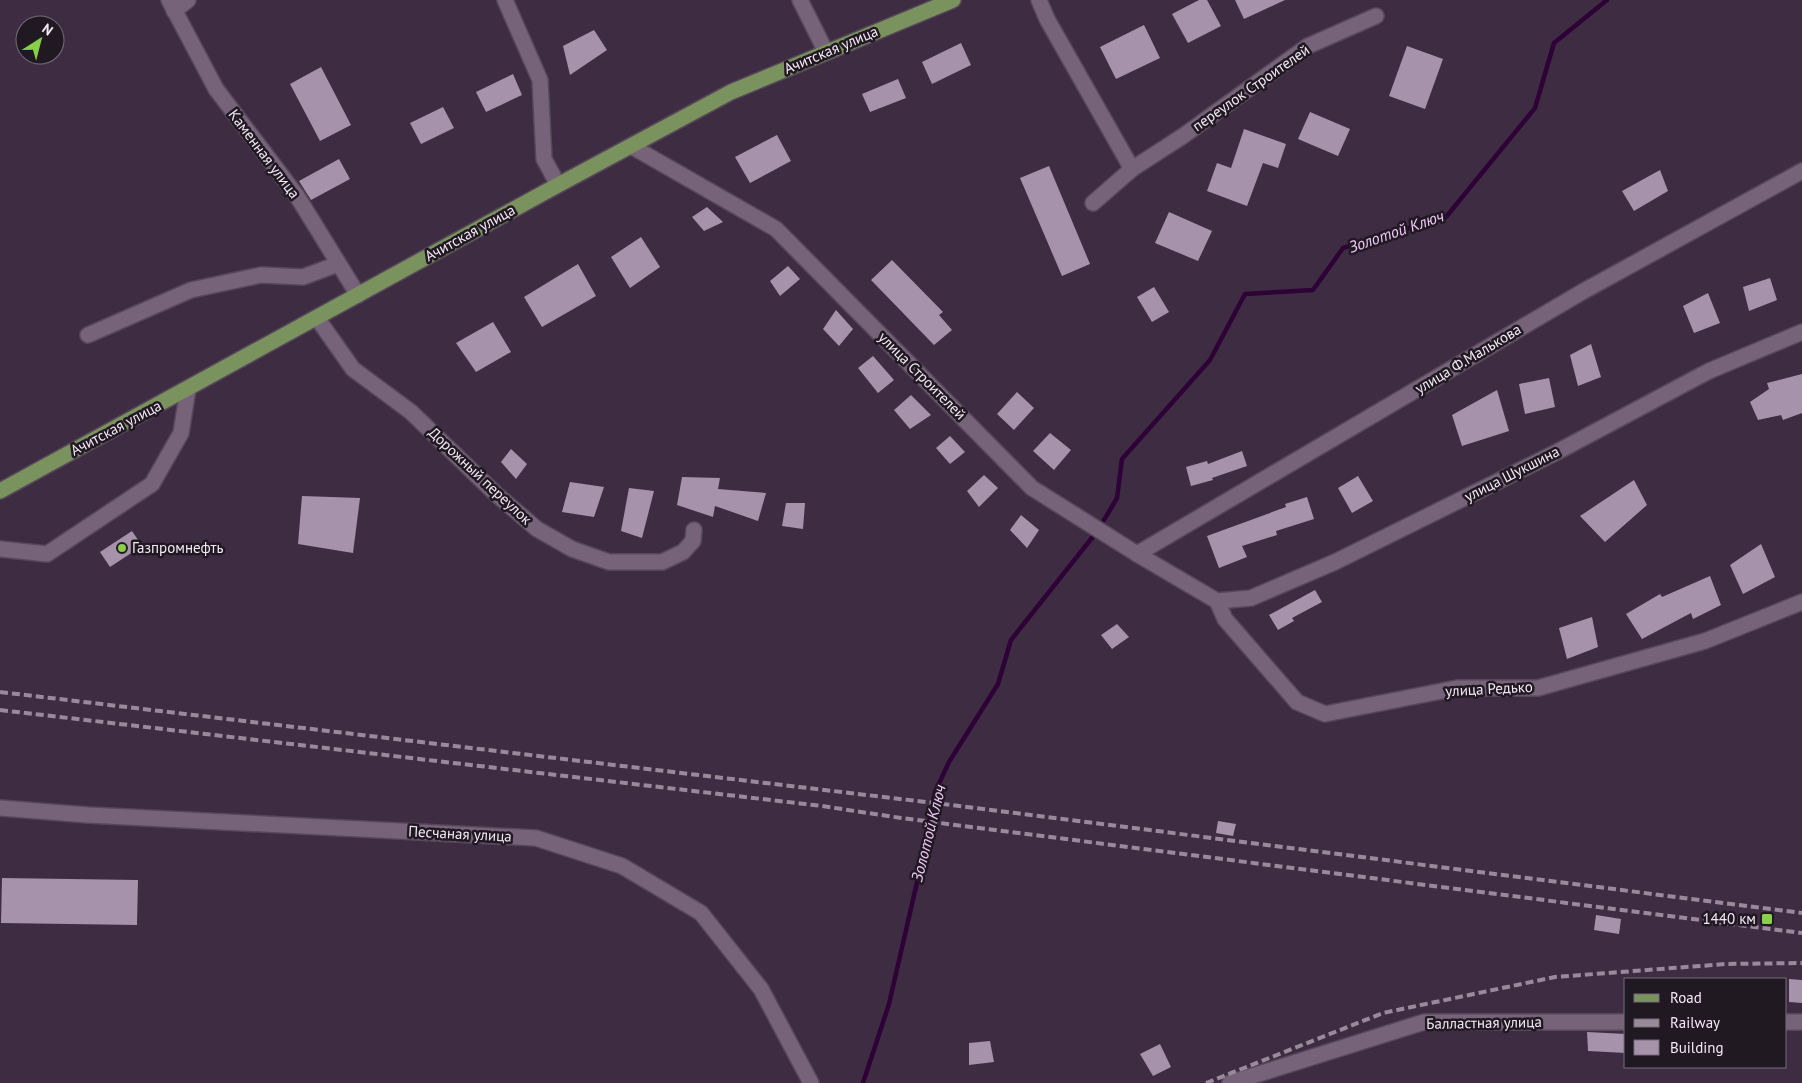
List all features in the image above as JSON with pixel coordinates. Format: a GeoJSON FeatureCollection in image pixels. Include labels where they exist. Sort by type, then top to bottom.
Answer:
{"type":"FeatureCollection","features":[{"type":"Feature","properties":{"kind":"main road","name":"Ачитская улица"},"geometry":{"type":"LineString","coordinates":[[0,491],[558,185],[732,92],[953,0]]}},
{"type":"Feature","properties":{"kind":"street","name":"Каменная улица"},"geometry":{"type":"LineString","coordinates":[[188,0],[172,6],[216,89],[297,196],[358,295]]}},
{"type":"Feature","properties":{"kind":"street"},"geometry":{"type":"LineString","coordinates":[[505,0],[540,80],[544,159],[558,185]]}},
{"type":"Feature","properties":{"kind":"street"},"geometry":{"type":"LineString","coordinates":[[800,0],[826,52]]}},
{"type":"Feature","properties":{"kind":"street"},"geometry":{"type":"LineString","coordinates":[[1039,0],[1047,19],[1132,169]]}},
{"type":"Feature","properties":{"kind":"street","name":"переулок Строителей"},"geometry":{"type":"LineString","coordinates":[[1093,203],[1132,169],[1183,136],[1308,46],[1376,16]]}},
{"type":"Feature","properties":{"kind":"street","name":"улица Строителей"},"geometry":{"type":"LineString","coordinates":[[632,146],[776,229],[1032,488],[1137,554],[1217,601]]}},
{"type":"Feature","properties":{"kind":"street","name":"улица Ф.Малькова"},"geometry":{"type":"LineString","coordinates":[[1137,554],[1582,292],[1802,171]]}},
{"type":"Feature","properties":{"kind":"street"},"geometry":{"type":"LineString","coordinates":[[88,335],[191,290],[261,275],[302,277],[338,264]]}},
{"type":"Feature","properties":{"kind":"street","name":"Дорожный переулок"},"geometry":{"type":"LineString","coordinates":[[317,318],[353,369],[412,412],[497,495],[537,529],[572,549],[609,562],[662,562],[683,552],[693,541],[694,530]]}},
{"type":"Feature","properties":{"kind":"street","name":"улица Шукшина"},"geometry":{"type":"LineString","coordinates":[[1217,601],[1251,598],[1335,562],[1546,457],[1710,371],[1802,332]]}},
{"type":"Feature","properties":{"kind":"street"},"geometry":{"type":"LineString","coordinates":[[0,549],[47,554],[152,484],[181,433],[188,389]]}},
{"type":"Feature","properties":{"kind":"street","name":"улица Редько"},"geometry":{"type":"LineString","coordinates":[[1217,601],[1225,619],[1297,702],[1325,714],[1457,688],[1538,688],[1705,641],[1802,602]]}},
{"type":"Feature","properties":{"kind":"street","name":"Песчаная улица"},"geometry":{"type":"LineString","coordinates":[[0,808],[88,815],[536,838],[622,866],[701,913],[761,989],[811,1083]]}},
{"type":"Feature","properties":{"kind":"street","name":"Балластная улица"},"geometry":{"type":"LineString","coordinates":[[1230,1083],[1424,1022],[1624,1022]]}},
{"type":"Feature","properties":{"kind":"street"},"geometry":{"type":"LineString","coordinates":[[1787,1022],[1802,1022]]}},
{"type":"Feature","properties":{"kind":"building"},"geometry":{"type":"Polygon","coordinates":[[[1199,0],[1207,0],[1221,26],[1188,43],[1172,14],[1199,0]]]}},
{"type":"Feature","properties":{"kind":"building"},"geometry":{"type":"Polygon","coordinates":[[[1235,0],[1285,0],[1244,19],[1235,0]]]}},
{"type":"Feature","properties":{"kind":"building"},"geometry":{"type":"Polygon","coordinates":[[[1144,25],[1160,58],[1116,79],[1100,47],[1144,25]]]}},
{"type":"Feature","properties":{"kind":"building"},"geometry":{"type":"Polygon","coordinates":[[[594,30],[607,50],[570,75],[563,46],[594,30]]]}},
{"type":"Feature","properties":{"kind":"building"},"geometry":{"type":"Polygon","coordinates":[[[961,43],[971,65],[932,84],[922,62],[961,43]]]}},
{"type":"Feature","properties":{"kind":"building"},"geometry":{"type":"Polygon","coordinates":[[[1407,46],[1443,59],[1425,109],[1389,96],[1407,46]]]}},
{"type":"Feature","properties":{"kind":"building"},"geometry":{"type":"Polygon","coordinates":[[[321,67],[351,125],[320,141],[290,84],[321,67]]]}},
{"type":"Feature","properties":{"kind":"building"},"geometry":{"type":"Polygon","coordinates":[[[513,74],[522,95],[486,112],[476,92],[513,74]]]}},
{"type":"Feature","properties":{"kind":"building"},"geometry":{"type":"Polygon","coordinates":[[[898,79],[906,98],[870,112],[862,94],[898,79]]]}},
{"type":"Feature","properties":{"kind":"building"},"geometry":{"type":"Polygon","coordinates":[[[443,107],[454,128],[421,144],[410,123],[443,107]]]}},
{"type":"Feature","properties":{"kind":"building"},"geometry":{"type":"Polygon","coordinates":[[[1310,112],[1350,129],[1338,156],[1298,139],[1310,112]]]}},
{"type":"Feature","properties":{"kind":"building"},"geometry":{"type":"Polygon","coordinates":[[[1244,129],[1286,144],[1278,168],[1263,163],[1247,206],[1207,191],[1217,163],[1231,168],[1244,129]]]}},
{"type":"Feature","properties":{"kind":"building"},"geometry":{"type":"Polygon","coordinates":[[[777,135],[791,161],[750,183],[735,157],[777,135]]]}},
{"type":"Feature","properties":{"kind":"building"},"geometry":{"type":"Polygon","coordinates":[[[339,159],[350,179],[311,200],[299,181],[339,159]]]}},
{"type":"Feature","properties":{"kind":"building"},"geometry":{"type":"Polygon","coordinates":[[[1049,166],[1090,264],[1062,276],[1020,178],[1049,166]]]}},
{"type":"Feature","properties":{"kind":"building"},"geometry":{"type":"Polygon","coordinates":[[[1660,170],[1668,191],[1634,211],[1622,191],[1660,170]]]}},
{"type":"Feature","properties":{"kind":"building"},"geometry":{"type":"Polygon","coordinates":[[[707,207],[723,222],[704,231],[692,217],[707,207]]]}},
{"type":"Feature","properties":{"kind":"building"},"geometry":{"type":"Polygon","coordinates":[[[1169,212],[1212,231],[1198,261],[1155,243],[1169,212]]]}},
{"type":"Feature","properties":{"kind":"building"},"geometry":{"type":"Polygon","coordinates":[[[641,237],[660,267],[630,288],[611,257],[641,237]]]}},
{"type":"Feature","properties":{"kind":"building"},"geometry":{"type":"Polygon","coordinates":[[[892,260],[943,312],[939,315],[952,330],[934,345],[871,280],[892,260]]]}},
{"type":"Feature","properties":{"kind":"building"},"geometry":{"type":"Polygon","coordinates":[[[578,264],[596,296],[542,327],[524,297],[578,264]]]}},
{"type":"Feature","properties":{"kind":"building"},"geometry":{"type":"Polygon","coordinates":[[[788,266],[800,279],[780,296],[770,281],[788,266]]]}},
{"type":"Feature","properties":{"kind":"building"},"geometry":{"type":"Polygon","coordinates":[[[1770,278],[1777,300],[1749,311],[1743,287],[1770,278]]]}},
{"type":"Feature","properties":{"kind":"building"},"geometry":{"type":"Polygon","coordinates":[[[1154,287],[1169,312],[1152,322],[1137,297],[1154,287]]]}},
{"type":"Feature","properties":{"kind":"building"},"geometry":{"type":"Polygon","coordinates":[[[1708,293],[1720,323],[1694,333],[1683,306],[1708,293]]]}},
{"type":"Feature","properties":{"kind":"building"},"geometry":{"type":"Polygon","coordinates":[[[836,310],[853,329],[839,346],[823,329],[836,310]]]}},
{"type":"Feature","properties":{"kind":"building"},"geometry":{"type":"Polygon","coordinates":[[[493,322],[511,352],[476,372],[456,343],[493,322]]]}},
{"type":"Feature","properties":{"kind":"building"},"geometry":{"type":"Polygon","coordinates":[[[1591,344],[1601,377],[1578,386],[1570,355],[1591,344]]]}},
{"type":"Feature","properties":{"kind":"building"},"geometry":{"type":"Polygon","coordinates":[[[873,356],[894,380],[878,393],[858,368],[873,356]]]}},
{"type":"Feature","properties":{"kind":"building"},"geometry":{"type":"Polygon","coordinates":[[[1802,374],[1802,413],[1783,420],[1781,415],[1758,420],[1750,402],[1769,389],[1767,383],[1802,374]]]}},
{"type":"Feature","properties":{"kind":"building"},"geometry":{"type":"Polygon","coordinates":[[[1549,378],[1555,407],[1525,414],[1519,384],[1549,378]]]}},
{"type":"Feature","properties":{"kind":"building"},"geometry":{"type":"Polygon","coordinates":[[[1497,390],[1509,431],[1462,446],[1452,415],[1497,390]]]}},
{"type":"Feature","properties":{"kind":"building"},"geometry":{"type":"Polygon","coordinates":[[[1017,392],[1034,408],[1014,430],[997,414],[1017,392]]]}},
{"type":"Feature","properties":{"kind":"building"},"geometry":{"type":"Polygon","coordinates":[[[911,395],[931,415],[910,429],[894,410],[911,395]]]}},
{"type":"Feature","properties":{"kind":"building"},"geometry":{"type":"Polygon","coordinates":[[[1050,433],[1071,450],[1054,470],[1033,451],[1050,433]]]}},
{"type":"Feature","properties":{"kind":"building"},"geometry":{"type":"Polygon","coordinates":[[[950,436],[965,452],[950,464],[936,448],[950,436]]]}},
{"type":"Feature","properties":{"kind":"building"},"geometry":{"type":"Polygon","coordinates":[[[511,449],[527,464],[516,479],[501,462],[511,449]]]}},
{"type":"Feature","properties":{"kind":"building"},"geometry":{"type":"Polygon","coordinates":[[[1242,451],[1247,466],[1212,478],[1213,480],[1191,486],[1186,467],[1207,461],[1208,464],[1242,451]]]}},
{"type":"Feature","properties":{"kind":"building"},"geometry":{"type":"Polygon","coordinates":[[[984,475],[998,488],[979,507],[967,491],[984,475]]]}},
{"type":"Feature","properties":{"kind":"building"},"geometry":{"type":"Polygon","coordinates":[[[1358,476],[1373,501],[1352,513],[1338,488],[1358,476]]]}},
{"type":"Feature","properties":{"kind":"building"},"geometry":{"type":"Polygon","coordinates":[[[682,477],[720,478],[718,489],[766,493],[758,521],[715,506],[713,517],[677,505],[682,477]]]}},
{"type":"Feature","properties":{"kind":"building"},"geometry":{"type":"Polygon","coordinates":[[[1634,480],[1647,505],[1605,542],[1580,516],[1634,480]]]}},
{"type":"Feature","properties":{"kind":"building"},"geometry":{"type":"Polygon","coordinates":[[[570,482],[604,487],[594,517],[562,512],[570,482]]]}},
{"type":"Feature","properties":{"kind":"building"},"geometry":{"type":"Polygon","coordinates":[[[629,488],[654,491],[642,538],[621,531],[629,488]]]}},
{"type":"Feature","properties":{"kind":"building"},"geometry":{"type":"Polygon","coordinates":[[[302,496],[360,498],[353,553],[298,544],[302,496]]]}},
{"type":"Feature","properties":{"kind":"building"},"geometry":{"type":"Polygon","coordinates":[[[1307,497],[1314,519],[1276,531],[1277,535],[1242,546],[1247,557],[1219,568],[1207,536],[1286,507],[1285,504],[1307,497]]]}},
{"type":"Feature","properties":{"kind":"building"},"geometry":{"type":"Polygon","coordinates":[[[786,503],[805,503],[803,529],[782,526],[786,503]]]}},
{"type":"Feature","properties":{"kind":"building"},"geometry":{"type":"Polygon","coordinates":[[[1021,515],[1039,530],[1027,548],[1010,530],[1021,515]]]}},
{"type":"Feature","properties":{"kind":"building"},"geometry":{"type":"Polygon","coordinates":[[[132,531],[142,546],[110,567],[100,552],[132,531]]]}},
{"type":"Feature","properties":{"kind":"building"},"geometry":{"type":"Polygon","coordinates":[[[1761,544],[1775,577],[1743,594],[1730,565],[1761,544]]]}},
{"type":"Feature","properties":{"kind":"building"},"geometry":{"type":"Polygon","coordinates":[[[1710,576],[1721,605],[1693,619],[1691,613],[1642,639],[1626,614],[1660,594],[1662,597],[1710,576]]]}},
{"type":"Feature","properties":{"kind":"building"},"geometry":{"type":"Polygon","coordinates":[[[1315,590],[1322,602],[1292,618],[1294,621],[1278,630],[1269,615],[1315,590]]]}},
{"type":"Feature","properties":{"kind":"building"},"geometry":{"type":"Polygon","coordinates":[[[1592,617],[1598,647],[1567,659],[1559,628],[1592,617]]]}},
{"type":"Feature","properties":{"kind":"building"},"geometry":{"type":"Polygon","coordinates":[[[1117,624],[1129,637],[1112,649],[1101,635],[1117,624]]]}},
{"type":"Feature","properties":{"kind":"building"},"geometry":{"type":"Polygon","coordinates":[[[1218,821],[1236,824],[1233,836],[1216,833],[1218,821]]]}},
{"type":"Feature","properties":{"kind":"building"},"geometry":{"type":"Polygon","coordinates":[[[2,878],[138,880],[137,925],[1,923],[2,878]]]}},
{"type":"Feature","properties":{"kind":"building"},"geometry":{"type":"Polygon","coordinates":[[[1596,915],[1621,919],[1619,934],[1594,930],[1596,915]]]}},
{"type":"Feature","properties":{"kind":"building"},"geometry":{"type":"Polygon","coordinates":[[[1789,979],[1802,980],[1802,1003],[1789,1002],[1789,979]]]}},
{"type":"Feature","properties":{"kind":"building"},"geometry":{"type":"Polygon","coordinates":[[[1587,1032],[1624,1034],[1624,1053],[1588,1051],[1587,1032]]]}},
{"type":"Feature","properties":{"kind":"building"},"geometry":{"type":"Polygon","coordinates":[[[990,1041],[994,1062],[969,1065],[969,1043],[990,1041]]]}},
{"type":"Feature","properties":{"kind":"building"},"geometry":{"type":"Polygon","coordinates":[[[1160,1044],[1171,1067],[1153,1076],[1140,1054],[1160,1044]]]}},
{"type":"Feature","properties":{"kind":"waterway","name":"Золотой Ключ"},"geometry":{"type":"LineString","coordinates":[[1104,520],[1117,498],[1122,459],[1210,360],[1245,294],[1313,290],[1343,248],[1446,217],[1535,108],[1554,43],[1607,0]]}},
{"type":"Feature","properties":{"kind":"waterway","name":"Золотой Ключ"},"geometry":{"type":"LineString","coordinates":[[863,1083],[889,1004],[918,878],[935,792],[949,762],[998,684],[1011,640],[1095,534]]}},
{"type":"Feature","properties":{"kind":"railway"},"geometry":{"type":"LineString","coordinates":[[0,692],[976,808],[1802,913]]}},
{"type":"Feature","properties":{"kind":"railway"},"geometry":{"type":"LineString","coordinates":[[0,710],[822,806],[901,818],[1802,933]]}},
{"type":"Feature","properties":{"kind":"railway"},"geometry":{"type":"LineString","coordinates":[[1206,1083],[1383,1013],[1555,977],[1726,964],[1802,963]]}},
{"type":"Feature","properties":{"kind":"place","name":"Газпромнефть"},"geometry":{"type":"Point","coordinates":[122,548]}},
{"type":"Feature","properties":{"kind":"place","name":"1440 км"},"geometry":{"type":"Point","coordinates":[1767,919]}}]}
